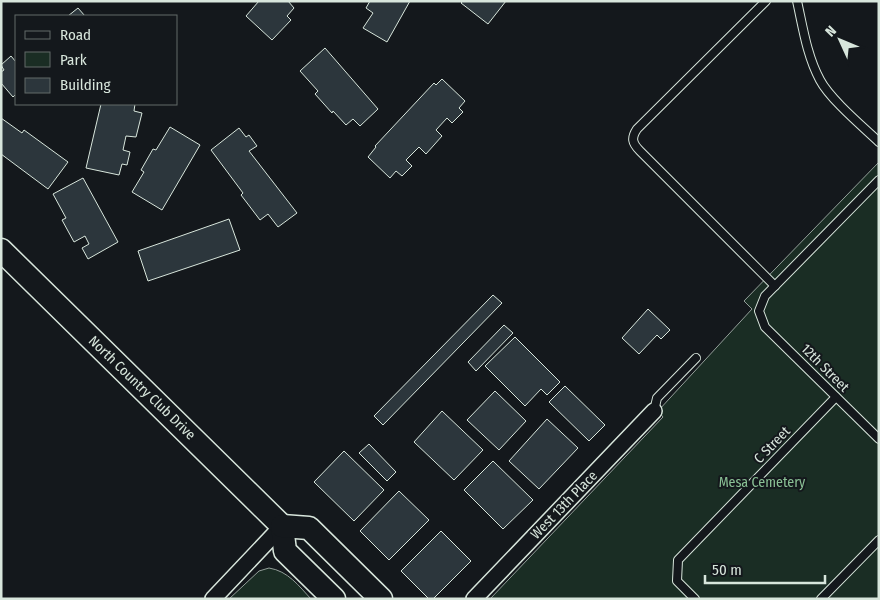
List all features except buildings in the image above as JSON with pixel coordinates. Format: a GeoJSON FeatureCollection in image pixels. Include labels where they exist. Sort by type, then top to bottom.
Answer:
{"type":"FeatureCollection","features":[{"type":"Feature","properties":{"kind":"main road","name":"North Country Club Drive"},"geometry":{"type":"LineString","coordinates":[[1,250],[282,526]]}},
{"type":"Feature","properties":{"kind":"main road"},"geometry":{"type":"LineString","coordinates":[[334,599],[285,551],[282,526],[309,528],[381,599]]}},
{"type":"Feature","properties":{"kind":"street","name":"West 13th Place"},"geometry":{"type":"LineString","coordinates":[[474,599],[654,410]]}},
{"type":"Feature","properties":{"kind":"street"},"geometry":{"type":"LineString","coordinates":[[213,599],[282,526]]}},
{"type":"Feature","properties":{"kind":"lane"},"geometry":{"type":"LineString","coordinates":[[766,1],[644,122],[633,136],[633,144],[775,286],[879,180]]}},
{"type":"Feature","properties":{"kind":"lane"},"geometry":{"type":"LineString","coordinates":[[797,1],[810,58],[820,81],[828,92],[879,142]]}},
{"type":"Feature","properties":{"kind":"lane","name":"12th Street"},"geometry":{"type":"LineString","coordinates":[[775,286],[765,296],[759,311],[765,327],[879,439]]}},
{"type":"Feature","properties":{"kind":"lane"},"geometry":{"type":"LineString","coordinates":[[654,410],[657,398],[696,358]]}},
{"type":"Feature","properties":{"kind":"lane","name":"C Street"},"geometry":{"type":"LineString","coordinates":[[695,599],[677,581],[678,560],[836,397]]}},
{"type":"Feature","properties":{"kind":"lane"},"geometry":{"type":"LineString","coordinates":[[821,599],[879,540]]}},
{"type":"Feature","properties":{"kind":"green space","name":"Mesa Cemetery"},"geometry":{"type":"Polygon","coordinates":[[[879,162],[879,599],[490,599],[663,417],[658,411],[752,309],[744,301],[879,162]]]}},
{"type":"Feature","properties":{"kind":"green space"},"geometry":{"type":"Polygon","coordinates":[[[269,568],[282,572],[311,599],[229,599],[259,571],[269,568]]]}}]}
